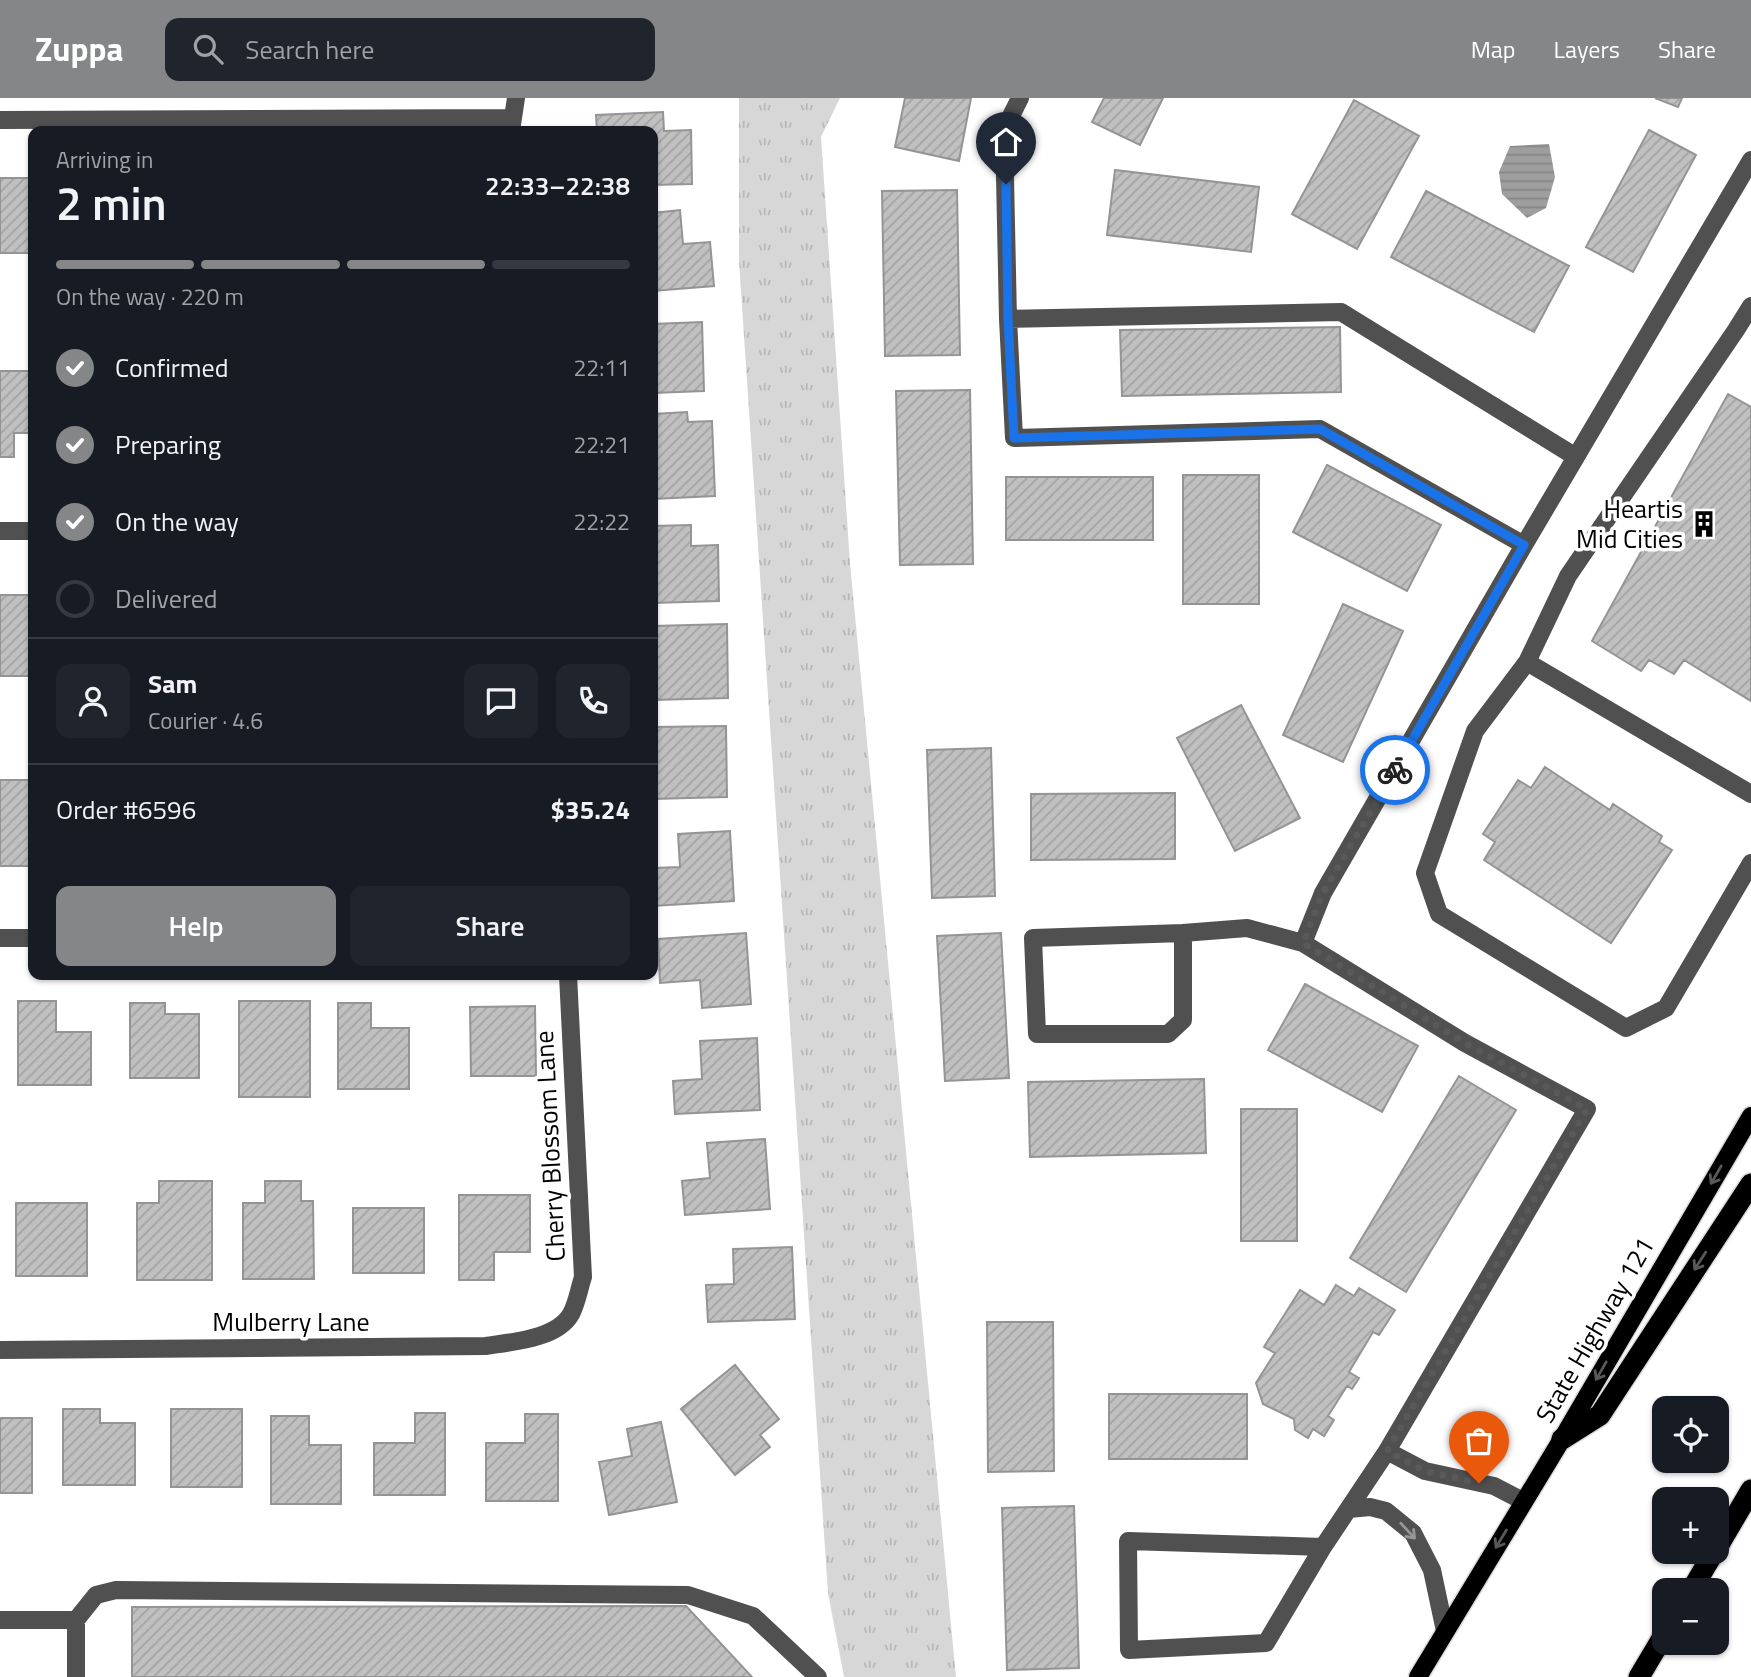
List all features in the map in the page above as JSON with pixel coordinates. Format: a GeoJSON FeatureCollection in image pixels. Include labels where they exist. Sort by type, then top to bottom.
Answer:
{"type":"FeatureCollection","features":[{"type":"Feature","properties":{"kind":"highway"},"geometry":{"type":"LineString","coordinates":[[1562,1439],[1600,1415],[1751,1184]]}},
{"type":"Feature","properties":{"kind":"highway"},"geometry":{"type":"LineString","coordinates":[[1729,1528],[1751,1490]]}},
{"type":"Feature","properties":{"kind":"highway"},"geometry":{"type":"LineString","coordinates":[[1639,1677],[1652,1655]]}},
{"type":"Feature","properties":{"kind":"main road","name":"State Highway 121"},"geometry":{"type":"LineString","coordinates":[[1418,1677],[1562,1439],[1751,1116]]}},
{"type":"Feature","properties":{"kind":"street"},"geometry":{"type":"LineString","coordinates":[[0,120],[512,124],[516,98]]}},
{"type":"Feature","properties":{"kind":"street"},"geometry":{"type":"LineString","coordinates":[[1020,98],[1004,130],[1008,319],[1014,438],[1320,429],[1524,545]]}},
{"type":"Feature","properties":{"kind":"street"},"geometry":{"type":"LineString","coordinates":[[1303,943],[1323,893],[1751,160]]}},
{"type":"Feature","properties":{"kind":"street"},"geometry":{"type":"LineString","coordinates":[[1751,306],[1567,576],[1527,662],[1475,731],[1425,873],[1439,914],[1626,1028],[1666,1008],[1751,863]]}},
{"type":"Feature","properties":{"kind":"street"},"geometry":{"type":"LineString","coordinates":[[1008,319],[1341,312],[1576,457]]}},
{"type":"Feature","properties":{"kind":"street"},"geometry":{"type":"LineString","coordinates":[[0,531],[28,531]]}},
{"type":"Feature","properties":{"kind":"street"},"geometry":{"type":"LineString","coordinates":[[1527,662],[1751,794]]}},
{"type":"Feature","properties":{"kind":"street"},"geometry":{"type":"LineString","coordinates":[[1183,933],[1183,1020],[1168,1034],[1037,1034],[1033,938],[1247,928],[1303,943],[1465,1043],[1587,1109],[1387,1451],[1323,1547],[1266,1643],[1129,1650],[1128,1541],[1323,1547]]}},
{"type":"Feature","properties":{"kind":"street"},"geometry":{"type":"LineString","coordinates":[[0,938],[28,938]]}},
{"type":"Feature","properties":{"kind":"street","name":"Cherry Blossom Lane"},"geometry":{"type":"LineString","coordinates":[[568,980],[583,1277],[572,1312]]}},
{"type":"Feature","properties":{"kind":"street","name":"Mulberry Lane"},"geometry":{"type":"LineString","coordinates":[[0,1350],[486,1346],[531,1338],[563,1325],[572,1312]]}},
{"type":"Feature","properties":{"kind":"street"},"geometry":{"type":"LineString","coordinates":[[1387,1451],[1425,1471],[1494,1486],[1523,1501]]}},
{"type":"Feature","properties":{"kind":"street"},"geometry":{"type":"LineString","coordinates":[[1349,1509],[1370,1507],[1386,1511],[1413,1533],[1432,1570],[1445,1632]]}},
{"type":"Feature","properties":{"kind":"street"},"geometry":{"type":"LineString","coordinates":[[76,1677],[76,1620],[96,1595],[116,1590],[688,1595],[753,1616],[818,1677]]}},
{"type":"Feature","properties":{"kind":"street"},"geometry":{"type":"LineString","coordinates":[[0,1620],[76,1620]]}},
{"type":"Feature","properties":{"kind":"green space"},"geometry":{"type":"Polygon","coordinates":[[[739,98],[840,98],[821,137],[850,563],[956,1677],[844,1677],[828,1593],[739,261],[739,98]]]}},
{"type":"Feature","properties":{"kind":"shaded area"},"geometry":{"type":"Polygon","coordinates":[[[1549,144],[1555,177],[1546,208],[1527,218],[1502,194],[1499,172],[1510,146],[1549,144]]]}},
{"type":"Feature","properties":{"kind":"building"},"geometry":{"type":"Polygon","coordinates":[[[905,98],[971,98],[959,161],[895,147],[905,98]]]}},
{"type":"Feature","properties":{"kind":"building"},"geometry":{"type":"Polygon","coordinates":[[[1104,98],[1163,98],[1140,145],[1092,122],[1104,98]]]}},
{"type":"Feature","properties":{"kind":"building"},"geometry":{"type":"Polygon","coordinates":[[[1655,98],[1682,98],[1678,107],[1655,98]]]}},
{"type":"Feature","properties":{"kind":"building"},"geometry":{"type":"Polygon","coordinates":[[[1354,100],[1419,136],[1357,249],[1292,214],[1354,100]]]}},
{"type":"Feature","properties":{"kind":"building"},"geometry":{"type":"Polygon","coordinates":[[[663,112],[664,131],[691,130],[692,184],[658,185],[658,126],[597,126],[596,115],[663,112]]]}},
{"type":"Feature","properties":{"kind":"building"},"geometry":{"type":"Polygon","coordinates":[[[1649,130],[1696,155],[1633,272],[1586,247],[1649,130]]]}},
{"type":"Feature","properties":{"kind":"building"},"geometry":{"type":"Polygon","coordinates":[[[1115,170],[1259,187],[1251,252],[1107,235],[1115,170]]]}},
{"type":"Feature","properties":{"kind":"building"},"geometry":{"type":"Polygon","coordinates":[[[0,178],[28,178],[28,253],[0,253],[0,178]]]}},
{"type":"Feature","properties":{"kind":"building"},"geometry":{"type":"Polygon","coordinates":[[[957,190],[960,355],[885,356],[882,191],[957,190]]]}},
{"type":"Feature","properties":{"kind":"building"},"geometry":{"type":"Polygon","coordinates":[[[1426,191],[1569,266],[1534,332],[1391,257],[1426,191]]]}},
{"type":"Feature","properties":{"kind":"building"},"geometry":{"type":"Polygon","coordinates":[[[680,210],[683,244],[710,242],[714,286],[658,291],[658,212],[680,210]]]}},
{"type":"Feature","properties":{"kind":"building"},"geometry":{"type":"Polygon","coordinates":[[[702,322],[704,391],[658,393],[658,324],[702,322]]]}},
{"type":"Feature","properties":{"kind":"building"},"geometry":{"type":"Polygon","coordinates":[[[1340,327],[1341,392],[1122,396],[1120,330],[1340,327]]]}},
{"type":"Feature","properties":{"kind":"building"},"geometry":{"type":"Polygon","coordinates":[[[0,371],[28,371],[28,433],[14,433],[14,457],[0,457],[0,371]]]}},
{"type":"Feature","properties":{"kind":"building"},"geometry":{"type":"Polygon","coordinates":[[[970,390],[973,564],[900,565],[896,391],[970,390]]]}},
{"type":"Feature","properties":{"kind":"building","name":"Heartis Mid Cities"},"geometry":{"type":"Polygon","coordinates":[[[1728,394],[1751,407],[1751,701],[1684,660],[1674,674],[1649,660],[1641,671],[1592,641],[1728,394]]]}},
{"type":"Feature","properties":{"kind":"building"},"geometry":{"type":"Polygon","coordinates":[[[687,412],[688,422],[712,421],[715,496],[658,499],[658,414],[687,412]]]}},
{"type":"Feature","properties":{"kind":"building"},"geometry":{"type":"Polygon","coordinates":[[[1327,465],[1441,525],[1407,591],[1293,532],[1327,465]]]}},
{"type":"Feature","properties":{"kind":"building"},"geometry":{"type":"Polygon","coordinates":[[[1183,475],[1259,475],[1259,604],[1183,604],[1183,475]]]}},
{"type":"Feature","properties":{"kind":"building"},"geometry":{"type":"Polygon","coordinates":[[[1006,477],[1153,477],[1153,540],[1006,540],[1006,477]]]}},
{"type":"Feature","properties":{"kind":"building"},"geometry":{"type":"Polygon","coordinates":[[[691,525],[691,546],[718,545],[719,601],[658,603],[658,526],[691,525]]]}},
{"type":"Feature","properties":{"kind":"building"},"geometry":{"type":"Polygon","coordinates":[[[0,595],[28,595],[28,676],[0,676],[0,595]]]}},
{"type":"Feature","properties":{"kind":"building"},"geometry":{"type":"Polygon","coordinates":[[[1343,604],[1403,631],[1343,762],[1283,735],[1343,604]]]}},
{"type":"Feature","properties":{"kind":"building"},"geometry":{"type":"Polygon","coordinates":[[[727,624],[728,698],[658,700],[658,626],[727,624]]]}},
{"type":"Feature","properties":{"kind":"building"},"geometry":{"type":"Polygon","coordinates":[[[1241,705],[1300,818],[1235,851],[1177,738],[1241,705]]]}},
{"type":"Feature","properties":{"kind":"building"},"geometry":{"type":"Polygon","coordinates":[[[726,726],[727,797],[658,799],[658,727],[726,726]]]}},
{"type":"Feature","properties":{"kind":"building"},"geometry":{"type":"Polygon","coordinates":[[[991,748],[995,896],[932,898],[927,750],[991,748]]]}},
{"type":"Feature","properties":{"kind":"building"},"geometry":{"type":"Polygon","coordinates":[[[1545,767],[1610,810],[1613,804],[1662,836],[1659,842],[1672,850],[1611,943],[1484,860],[1495,842],[1483,834],[1518,780],[1531,788],[1545,767]]]}},
{"type":"Feature","properties":{"kind":"building"},"geometry":{"type":"Polygon","coordinates":[[[0,780],[28,780],[28,866],[0,866],[0,780]]]}},
{"type":"Feature","properties":{"kind":"building"},"geometry":{"type":"Polygon","coordinates":[[[1175,793],[1175,859],[1031,860],[1031,794],[1175,793]]]}},
{"type":"Feature","properties":{"kind":"building"},"geometry":{"type":"Polygon","coordinates":[[[730,831],[734,901],[658,906],[658,868],[680,867],[678,834],[730,831]]]}},
{"type":"Feature","properties":{"kind":"building"},"geometry":{"type":"Polygon","coordinates":[[[746,933],[751,1004],[702,1008],[700,980],[660,983],[658,939],[746,933]]]}},
{"type":"Feature","properties":{"kind":"building"},"geometry":{"type":"Polygon","coordinates":[[[1001,933],[1009,1078],[945,1081],[937,936],[1001,933]]]}},
{"type":"Feature","properties":{"kind":"building"},"geometry":{"type":"Polygon","coordinates":[[[1305,984],[1418,1046],[1382,1112],[1268,1050],[1305,984]]]}},
{"type":"Feature","properties":{"kind":"building"},"geometry":{"type":"Polygon","coordinates":[[[18,1001],[56,1001],[56,1032],[91,1032],[91,1085],[18,1085],[18,1001]]]}},
{"type":"Feature","properties":{"kind":"building"},"geometry":{"type":"Polygon","coordinates":[[[239,1001],[310,1001],[310,1097],[239,1097],[239,1001]]]}},
{"type":"Feature","properties":{"kind":"building"},"geometry":{"type":"Polygon","coordinates":[[[130,1003],[165,1003],[165,1014],[199,1014],[199,1078],[130,1078],[130,1003]]]}},
{"type":"Feature","properties":{"kind":"building"},"geometry":{"type":"Polygon","coordinates":[[[338,1003],[371,1003],[371,1028],[409,1028],[409,1089],[338,1089],[338,1003]]]}},
{"type":"Feature","properties":{"kind":"building"},"geometry":{"type":"Polygon","coordinates":[[[535,1006],[536,1076],[471,1076],[470,1007],[535,1006]]]}},
{"type":"Feature","properties":{"kind":"building"},"geometry":{"type":"Polygon","coordinates":[[[757,1038],[760,1110],[675,1114],[673,1081],[702,1079],[700,1041],[757,1038]]]}},
{"type":"Feature","properties":{"kind":"building"},"geometry":{"type":"Polygon","coordinates":[[[1459,1076],[1516,1110],[1406,1292],[1350,1258],[1459,1076]]]}},
{"type":"Feature","properties":{"kind":"building"},"geometry":{"type":"Polygon","coordinates":[[[1204,1079],[1206,1153],[1030,1157],[1028,1082],[1204,1079]]]}},
{"type":"Feature","properties":{"kind":"building"},"geometry":{"type":"Polygon","coordinates":[[[1241,1109],[1297,1109],[1297,1241],[1241,1241],[1241,1109]]]}},
{"type":"Feature","properties":{"kind":"building"},"geometry":{"type":"Polygon","coordinates":[[[765,1139],[770,1209],[685,1215],[682,1181],[710,1178],[707,1143],[765,1139]]]}},
{"type":"Feature","properties":{"kind":"building"},"geometry":{"type":"Polygon","coordinates":[[[159,1181],[212,1181],[212,1280],[137,1280],[137,1203],[159,1203],[159,1181]]]}},
{"type":"Feature","properties":{"kind":"building"},"geometry":{"type":"Polygon","coordinates":[[[265,1181],[301,1181],[301,1201],[313,1201],[314,1279],[243,1279],[243,1203],[265,1203],[265,1181]]]}},
{"type":"Feature","properties":{"kind":"building"},"geometry":{"type":"Polygon","coordinates":[[[459,1195],[530,1195],[530,1252],[494,1252],[494,1280],[459,1280],[459,1195]]]}},
{"type":"Feature","properties":{"kind":"building"},"geometry":{"type":"Polygon","coordinates":[[[16,1203],[87,1203],[87,1276],[16,1276],[16,1203]]]}},
{"type":"Feature","properties":{"kind":"building"},"geometry":{"type":"Polygon","coordinates":[[[353,1208],[424,1208],[424,1273],[353,1273],[353,1208]]]}},
{"type":"Feature","properties":{"kind":"building"},"geometry":{"type":"Polygon","coordinates":[[[792,1247],[795,1319],[708,1322],[706,1285],[734,1284],[733,1249],[792,1247]]]}},
{"type":"Feature","properties":{"kind":"building"},"geometry":{"type":"Polygon","coordinates":[[[1336,1285],[1354,1296],[1359,1288],[1395,1310],[1379,1335],[1373,1332],[1349,1372],[1359,1378],[1352,1389],[1347,1386],[1328,1416],[1334,1420],[1324,1436],[1313,1429],[1308,1438],[1295,1430],[1294,1419],[1263,1404],[1256,1383],[1275,1353],[1264,1347],[1300,1290],[1324,1305],[1336,1285]]]}},
{"type":"Feature","properties":{"kind":"building"},"geometry":{"type":"Polygon","coordinates":[[[987,1322],[1053,1322],[1054,1471],[988,1472],[987,1322]]]}},
{"type":"Feature","properties":{"kind":"building"},"geometry":{"type":"Polygon","coordinates":[[[735,1365],[779,1419],[760,1435],[770,1447],[735,1475],[681,1409],[735,1365]]]}},
{"type":"Feature","properties":{"kind":"building"},"geometry":{"type":"Polygon","coordinates":[[[1109,1394],[1247,1394],[1247,1459],[1109,1459],[1109,1394]]]}},
{"type":"Feature","properties":{"kind":"building"},"geometry":{"type":"Polygon","coordinates":[[[63,1409],[100,1409],[100,1423],[135,1423],[135,1485],[63,1485],[63,1409]]]}},
{"type":"Feature","properties":{"kind":"building"},"geometry":{"type":"Polygon","coordinates":[[[171,1409],[242,1409],[242,1487],[171,1487],[171,1409]]]}},
{"type":"Feature","properties":{"kind":"building"},"geometry":{"type":"Polygon","coordinates":[[[415,1413],[445,1413],[445,1495],[374,1495],[374,1443],[415,1443],[415,1413]]]}},
{"type":"Feature","properties":{"kind":"building"},"geometry":{"type":"Polygon","coordinates":[[[525,1414],[558,1414],[558,1501],[486,1501],[486,1443],[525,1443],[525,1414]]]}},
{"type":"Feature","properties":{"kind":"building"},"geometry":{"type":"Polygon","coordinates":[[[271,1416],[309,1416],[309,1445],[341,1445],[341,1504],[271,1504],[271,1416]]]}},
{"type":"Feature","properties":{"kind":"building"},"geometry":{"type":"Polygon","coordinates":[[[0,1418],[32,1418],[32,1493],[0,1493],[0,1418]]]}},
{"type":"Feature","properties":{"kind":"building"},"geometry":{"type":"Polygon","coordinates":[[[661,1422],[677,1502],[609,1515],[599,1462],[632,1456],[627,1429],[661,1422]]]}},
{"type":"Feature","properties":{"kind":"building"},"geometry":{"type":"Polygon","coordinates":[[[1074,1506],[1079,1668],[1007,1670],[1002,1508],[1074,1506]]]}},
{"type":"Feature","properties":{"kind":"building"},"geometry":{"type":"Polygon","coordinates":[[[686,1606],[752,1677],[132,1677],[132,1607],[686,1606]]]}},
{"type":"Feature","properties":{"kind":"way so far"},"geometry":{"type":"LineString","coordinates":[[1395,770],[1323,893],[1303,943],[1465,1043],[1587,1109],[1387,1451],[1425,1471],[1479,1483]]}},
{"type":"Feature","properties":{"kind":"place","name":"Heartis Mid Cities"},"geometry":{"type":"Point","coordinates":[1704,524]}},
{"type":"Feature","properties":{"kind":"route"},"geometry":{"type":"LineString","coordinates":[[1006,184],[1008,319],[1014,438],[1320,429],[1524,545],[1395,770]]}}]}
